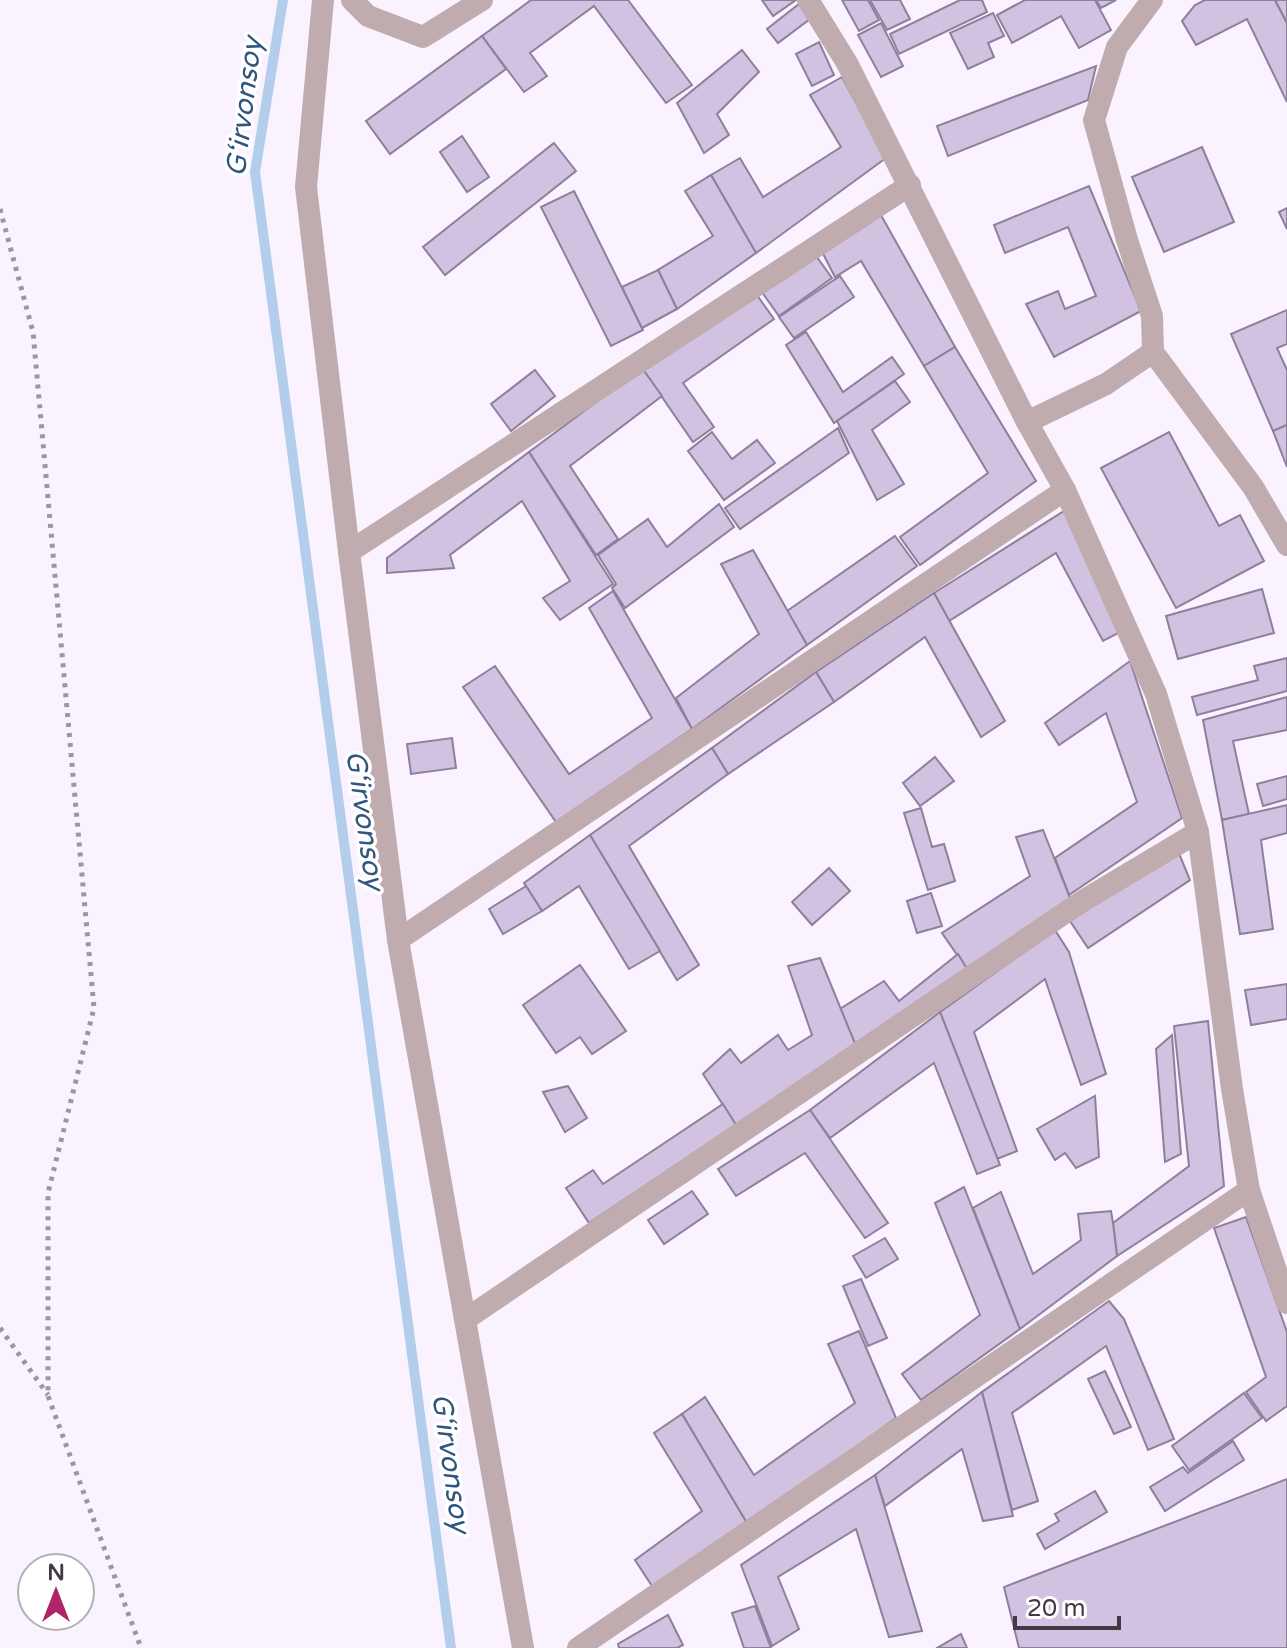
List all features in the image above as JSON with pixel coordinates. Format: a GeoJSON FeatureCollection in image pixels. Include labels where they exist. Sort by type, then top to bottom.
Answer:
{"type":"FeatureCollection","features":[{"type":"Feature","properties":{"kind":"street"},"geometry":{"type":"LineString","coordinates":[[323,0],[306,187],[349,552],[398,940],[523,1648]]}},
{"type":"Feature","properties":{"kind":"street"},"geometry":{"type":"LineString","coordinates":[[352,0],[368,16],[423,37],[482,0]]}},
{"type":"Feature","properties":{"kind":"street"},"geometry":{"type":"LineString","coordinates":[[808,0],[847,63],[1027,422],[1065,490],[1156,694],[1198,832],[1232,1089],[1249,1190],[1287,1303]]}},
{"type":"Feature","properties":{"kind":"street"},"geometry":{"type":"LineString","coordinates":[[1152,0],[1117,47],[1094,120],[1127,240],[1152,316],[1153,352],[1253,487],[1287,545]]}},
{"type":"Feature","properties":{"kind":"street"},"geometry":{"type":"LineString","coordinates":[[349,552],[910,185]]}},
{"type":"Feature","properties":{"kind":"street"},"geometry":{"type":"LineString","coordinates":[[1027,422],[1106,384],[1153,352]]}},
{"type":"Feature","properties":{"kind":"street"},"geometry":{"type":"LineString","coordinates":[[398,940],[1065,490]]}},
{"type":"Feature","properties":{"kind":"street"},"geometry":{"type":"LineString","coordinates":[[466,1319],[1081,902],[1198,832]]}},
{"type":"Feature","properties":{"kind":"street"},"geometry":{"type":"LineString","coordinates":[[578,1648],[1249,1190]]}},
{"type":"Feature","properties":{"kind":"path"},"geometry":{"type":"LineString","coordinates":[[0,209],[33,332],[94,1008],[48,1193],[48,1396]]}},
{"type":"Feature","properties":{"kind":"path"},"geometry":{"type":"LineString","coordinates":[[0,1328],[48,1396],[141,1648]]}},
{"type":"Feature","properties":{"kind":"building"},"geometry":{"type":"Polygon","coordinates":[[[531,0],[628,0],[692,85],[666,103],[594,6],[530,53],[547,76],[524,92],[482,36],[531,0]]]}},
{"type":"Feature","properties":{"kind":"building"},"geometry":{"type":"Polygon","coordinates":[[[762,0],[796,0],[773,16],[762,0]]]}},
{"type":"Feature","properties":{"kind":"building"},"geometry":{"type":"Polygon","coordinates":[[[842,0],[868,0],[879,20],[859,31],[842,0]]]}},
{"type":"Feature","properties":{"kind":"building"},"geometry":{"type":"Polygon","coordinates":[[[870,0],[900,0],[910,19],[887,30],[870,0]]]}},
{"type":"Feature","properties":{"kind":"building"},"geometry":{"type":"Polygon","coordinates":[[[960,0],[982,0],[987,12],[899,54],[890,34],[960,0]]]}},
{"type":"Feature","properties":{"kind":"building"},"geometry":{"type":"Polygon","coordinates":[[[1025,0],[1095,0],[1111,30],[1079,48],[1061,16],[1012,43],[997,15],[1025,0]]]}},
{"type":"Feature","properties":{"kind":"building"},"geometry":{"type":"Polygon","coordinates":[[[1096,0],[1116,0],[1101,8],[1096,0]]]}},
{"type":"Feature","properties":{"kind":"building"},"geometry":{"type":"Polygon","coordinates":[[[1205,0],[1275,0],[1287,23],[1287,102],[1247,19],[1196,45],[1182,21],[1195,5],[1205,0]]]}},
{"type":"Feature","properties":{"kind":"building"},"geometry":{"type":"Polygon","coordinates":[[[1275,0],[1287,0],[1287,23],[1275,0]]]}},
{"type":"Feature","properties":{"kind":"building"},"geometry":{"type":"Polygon","coordinates":[[[799,4],[810,19],[778,43],[767,29],[799,4]]]}},
{"type":"Feature","properties":{"kind":"building"},"geometry":{"type":"Polygon","coordinates":[[[993,13],[1004,36],[988,43],[994,57],[968,69],[950,33],[993,13]]]}},
{"type":"Feature","properties":{"kind":"building"},"geometry":{"type":"Polygon","coordinates":[[[881,23],[903,66],[881,77],[858,35],[881,23]]]}},
{"type":"Feature","properties":{"kind":"building"},"geometry":{"type":"Polygon","coordinates":[[[482,36],[506,69],[390,154],[366,121],[482,36]]]}},
{"type":"Feature","properties":{"kind":"building"},"geometry":{"type":"Polygon","coordinates":[[[819,42],[834,75],[812,86],[796,54],[819,42]]]}},
{"type":"Feature","properties":{"kind":"building"},"geometry":{"type":"Polygon","coordinates":[[[742,50],[759,72],[717,114],[729,135],[704,153],[677,103],[742,50]]]}},
{"type":"Feature","properties":{"kind":"building"},"geometry":{"type":"Polygon","coordinates":[[[1096,66],[1088,100],[948,156],[937,126],[1096,66]]]}},
{"type":"Feature","properties":{"kind":"building"},"geometry":{"type":"Polygon","coordinates":[[[842,77],[886,158],[756,253],[711,175],[740,158],[763,197],[841,147],[810,95],[842,77]]]}},
{"type":"Feature","properties":{"kind":"building"},"geometry":{"type":"Polygon","coordinates":[[[462,136],[489,177],[467,192],[440,152],[462,136]]]}},
{"type":"Feature","properties":{"kind":"building"},"geometry":{"type":"Polygon","coordinates":[[[554,143],[576,171],[445,275],[423,247],[554,143]]]}},
{"type":"Feature","properties":{"kind":"building"},"geometry":{"type":"Polygon","coordinates":[[[1202,147],[1234,222],[1164,252],[1132,177],[1202,147]]]}},
{"type":"Feature","properties":{"kind":"building"},"geometry":{"type":"Polygon","coordinates":[[[711,175],[756,253],[677,309],[658,270],[713,236],[685,191],[711,175]]]}},
{"type":"Feature","properties":{"kind":"building"},"geometry":{"type":"Polygon","coordinates":[[[1089,186],[1141,311],[1054,357],[1026,304],[1058,291],[1065,309],[1096,296],[1068,227],[1005,253],[994,225],[1089,186]]]}},
{"type":"Feature","properties":{"kind":"building"},"geometry":{"type":"Polygon","coordinates":[[[574,191],[643,330],[611,346],[541,207],[574,191]]]}},
{"type":"Feature","properties":{"kind":"building"},"geometry":{"type":"Polygon","coordinates":[[[877,208],[955,347],[924,366],[861,261],[835,277],[819,246],[877,208]]]}},
{"type":"Feature","properties":{"kind":"building"},"geometry":{"type":"Polygon","coordinates":[[[1287,208],[1287,229],[1279,212],[1287,208]]]}},
{"type":"Feature","properties":{"kind":"building"},"geometry":{"type":"Polygon","coordinates":[[[814,253],[832,278],[779,316],[761,291],[814,253]]]}},
{"type":"Feature","properties":{"kind":"building"},"geometry":{"type":"Polygon","coordinates":[[[658,270],[677,309],[642,328],[622,287],[658,270]]]}},
{"type":"Feature","properties":{"kind":"building"},"geometry":{"type":"Polygon","coordinates":[[[840,276],[854,297],[794,338],[779,317],[840,276]]]}},
{"type":"Feature","properties":{"kind":"building"},"geometry":{"type":"Polygon","coordinates":[[[754,291],[774,319],[683,383],[714,427],[693,442],[642,368],[754,291]]]}},
{"type":"Feature","properties":{"kind":"building"},"geometry":{"type":"Polygon","coordinates":[[[1287,310],[1287,344],[1277,348],[1287,370],[1287,425],[1273,431],[1231,334],[1287,310]]]}},
{"type":"Feature","properties":{"kind":"building"},"geometry":{"type":"Polygon","coordinates":[[[806,332],[843,392],[892,357],[904,374],[834,423],[786,345],[806,332]]]}},
{"type":"Feature","properties":{"kind":"building"},"geometry":{"type":"Polygon","coordinates":[[[955,347],[1036,481],[920,565],[900,537],[988,473],[924,366],[955,347]]]}},
{"type":"Feature","properties":{"kind":"building"},"geometry":{"type":"Polygon","coordinates":[[[642,368],[662,396],[570,466],[618,539],[596,555],[529,452],[642,368]]]}},
{"type":"Feature","properties":{"kind":"building"},"geometry":{"type":"Polygon","coordinates":[[[535,370],[555,396],[511,431],[491,404],[535,370]]]}},
{"type":"Feature","properties":{"kind":"building"},"geometry":{"type":"Polygon","coordinates":[[[895,381],[910,402],[872,430],[904,484],[877,500],[837,421],[895,381]]]}},
{"type":"Feature","properties":{"kind":"building"},"geometry":{"type":"Polygon","coordinates":[[[1287,425],[1287,467],[1273,431],[1287,425]]]}},
{"type":"Feature","properties":{"kind":"building"},"geometry":{"type":"Polygon","coordinates":[[[838,428],[849,453],[740,529],[725,508],[838,428]]]}},
{"type":"Feature","properties":{"kind":"building"},"geometry":{"type":"Polygon","coordinates":[[[712,432],[732,459],[757,440],[775,463],[724,500],[688,451],[712,432]]]}},
{"type":"Feature","properties":{"kind":"building"},"geometry":{"type":"Polygon","coordinates":[[[1169,432],[1219,526],[1240,515],[1264,561],[1176,608],[1101,468],[1169,432]]]}},
{"type":"Feature","properties":{"kind":"building"},"geometry":{"type":"Polygon","coordinates":[[[529,452],[613,584],[560,620],[543,598],[570,581],[522,501],[450,555],[454,568],[387,573],[387,558],[529,452]]]}},
{"type":"Feature","properties":{"kind":"building"},"geometry":{"type":"Polygon","coordinates":[[[719,504],[734,527],[625,608],[612,588],[616,584],[598,555],[648,519],[667,547],[719,504]]]}},
{"type":"Feature","properties":{"kind":"building"},"geometry":{"type":"Polygon","coordinates":[[[1064,511],[1124,630],[1103,641],[1056,553],[949,621],[934,593],[1064,511]]]}},
{"type":"Feature","properties":{"kind":"building"},"geometry":{"type":"Polygon","coordinates":[[[895,536],[917,566],[807,645],[787,611],[895,536]]]}},
{"type":"Feature","properties":{"kind":"building"},"geometry":{"type":"Polygon","coordinates":[[[753,550],[807,645],[692,729],[676,698],[759,634],[721,564],[753,550]]]}},
{"type":"Feature","properties":{"kind":"building"},"geometry":{"type":"Polygon","coordinates":[[[1262,589],[1274,633],[1178,659],[1166,616],[1262,589]]]}},
{"type":"Feature","properties":{"kind":"building"},"geometry":{"type":"Polygon","coordinates":[[[613,591],[692,729],[556,822],[463,687],[495,666],[569,774],[652,718],[589,608],[613,591]]]}},
{"type":"Feature","properties":{"kind":"building"},"geometry":{"type":"Polygon","coordinates":[[[934,593],[1005,721],[981,737],[925,637],[834,702],[816,672],[934,593]]]}},
{"type":"Feature","properties":{"kind":"building"},"geometry":{"type":"Polygon","coordinates":[[[1287,658],[1287,691],[1197,715],[1192,697],[1258,680],[1254,666],[1287,658]]]}},
{"type":"Feature","properties":{"kind":"building"},"geometry":{"type":"Polygon","coordinates":[[[1130,661],[1182,818],[1069,895],[1055,858],[1137,802],[1106,713],[1059,745],[1045,723],[1130,661]]]}},
{"type":"Feature","properties":{"kind":"building"},"geometry":{"type":"Polygon","coordinates":[[[816,672],[834,702],[728,774],[712,748],[816,672]]]}},
{"type":"Feature","properties":{"kind":"building"},"geometry":{"type":"Polygon","coordinates":[[[1287,697],[1287,730],[1233,741],[1249,814],[1222,820],[1203,720],[1287,697]]]}},
{"type":"Feature","properties":{"kind":"building"},"geometry":{"type":"Polygon","coordinates":[[[452,738],[456,768],[411,774],[407,744],[452,738]]]}},
{"type":"Feature","properties":{"kind":"building"},"geometry":{"type":"Polygon","coordinates":[[[712,748],[728,774],[629,846],[699,965],[677,980],[590,835],[712,748]]]}},
{"type":"Feature","properties":{"kind":"building"},"geometry":{"type":"Polygon","coordinates":[[[935,757],[954,781],[920,806],[903,783],[935,757]]]}},
{"type":"Feature","properties":{"kind":"building"},"geometry":{"type":"Polygon","coordinates":[[[1287,776],[1287,799],[1263,806],[1257,784],[1287,776]]]}},
{"type":"Feature","properties":{"kind":"building"},"geometry":{"type":"Polygon","coordinates":[[[1287,805],[1287,833],[1261,840],[1273,929],[1240,934],[1222,820],[1287,805]]]}},
{"type":"Feature","properties":{"kind":"building"},"geometry":{"type":"Polygon","coordinates":[[[921,808],[932,847],[944,844],[955,881],[928,890],[904,813],[921,808]]]}},
{"type":"Feature","properties":{"kind":"building"},"geometry":{"type":"Polygon","coordinates":[[[1043,830],[1070,898],[969,972],[942,933],[1030,876],[1016,837],[1043,830]]]}},
{"type":"Feature","properties":{"kind":"building"},"geometry":{"type":"Polygon","coordinates":[[[590,835],[660,951],[629,969],[579,886],[542,911],[524,883],[590,835]]]}},
{"type":"Feature","properties":{"kind":"building"},"geometry":{"type":"Polygon","coordinates":[[[1178,851],[1190,880],[1088,948],[1070,921],[1178,851]]]}},
{"type":"Feature","properties":{"kind":"building"},"geometry":{"type":"Polygon","coordinates":[[[829,868],[850,891],[812,925],[792,902],[829,868]]]}},
{"type":"Feature","properties":{"kind":"building"},"geometry":{"type":"Polygon","coordinates":[[[526,886],[542,911],[503,934],[489,909],[526,886]]]}},
{"type":"Feature","properties":{"kind":"building"},"geometry":{"type":"Polygon","coordinates":[[[931,893],[942,926],[917,933],[907,901],[931,893]]]}},
{"type":"Feature","properties":{"kind":"building"},"geometry":{"type":"Polygon","coordinates":[[[1055,930],[1069,952],[1106,1074],[1081,1085],[1045,979],[974,1032],[1017,1151],[997,1159],[940,1012],[1055,930]]]}},
{"type":"Feature","properties":{"kind":"building"},"geometry":{"type":"Polygon","coordinates":[[[958,954],[969,972],[856,1046],[840,1009],[884,981],[899,1001],[958,954]]]}},
{"type":"Feature","properties":{"kind":"building"},"geometry":{"type":"Polygon","coordinates":[[[820,958],[856,1046],[736,1125],[703,1074],[730,1049],[741,1063],[778,1035],[788,1050],[812,1035],[788,966],[820,958]]]}},
{"type":"Feature","properties":{"kind":"building"},"geometry":{"type":"Polygon","coordinates":[[[580,965],[626,1031],[592,1054],[580,1037],[556,1053],[523,1005],[580,965]]]}},
{"type":"Feature","properties":{"kind":"building"},"geometry":{"type":"Polygon","coordinates":[[[1287,984],[1287,1019],[1251,1025],[1245,990],[1287,984]]]}},
{"type":"Feature","properties":{"kind":"building"},"geometry":{"type":"Polygon","coordinates":[[[940,1012],[1000,1165],[977,1174],[934,1063],[830,1138],[810,1110],[940,1012]]]}},
{"type":"Feature","properties":{"kind":"building"},"geometry":{"type":"Polygon","coordinates":[[[1208,1021],[1224,1186],[1117,1256],[1113,1223],[1189,1166],[1174,1026],[1208,1021]]]}},
{"type":"Feature","properties":{"kind":"building"},"geometry":{"type":"Polygon","coordinates":[[[1172,1035],[1181,1154],[1165,1162],[1156,1049],[1172,1035]]]}},
{"type":"Feature","properties":{"kind":"building"},"geometry":{"type":"Polygon","coordinates":[[[568,1086],[587,1118],[565,1132],[543,1092],[568,1086]]]}},
{"type":"Feature","properties":{"kind":"building"},"geometry":{"type":"Polygon","coordinates":[[[1095,1096],[1099,1157],[1076,1168],[1065,1153],[1055,1160],[1037,1129],[1095,1096]]]}},
{"type":"Feature","properties":{"kind":"building"},"geometry":{"type":"Polygon","coordinates":[[[723,1104],[736,1125],[589,1223],[566,1188],[593,1170],[603,1184],[723,1104]]]}},
{"type":"Feature","properties":{"kind":"building"},"geometry":{"type":"Polygon","coordinates":[[[810,1110],[888,1223],[865,1238],[805,1153],[736,1196],[718,1169],[810,1110]]]}},
{"type":"Feature","properties":{"kind":"building"},"geometry":{"type":"Polygon","coordinates":[[[964,1187],[1020,1329],[921,1400],[902,1374],[980,1315],[935,1203],[964,1187]]]}},
{"type":"Feature","properties":{"kind":"building"},"geometry":{"type":"Polygon","coordinates":[[[692,1191],[708,1214],[664,1244],[648,1220],[692,1191]]]}},
{"type":"Feature","properties":{"kind":"building"},"geometry":{"type":"Polygon","coordinates":[[[1001,1192],[1033,1274],[1081,1240],[1078,1214],[1111,1211],[1113,1223],[1117,1256],[1020,1329],[973,1208],[1001,1192]]]}},
{"type":"Feature","properties":{"kind":"building"},"geometry":{"type":"Polygon","coordinates":[[[1246,1217],[1287,1332],[1287,1406],[1266,1421],[1246,1392],[1266,1377],[1214,1228],[1246,1217]]]}},
{"type":"Feature","properties":{"kind":"building"},"geometry":{"type":"Polygon","coordinates":[[[885,1238],[898,1259],[866,1278],[853,1256],[885,1238]]]}},
{"type":"Feature","properties":{"kind":"building"},"geometry":{"type":"Polygon","coordinates":[[[861,1279],[887,1338],[868,1346],[843,1286],[861,1279]]]}},
{"type":"Feature","properties":{"kind":"building"},"geometry":{"type":"Polygon","coordinates":[[[1109,1301],[1124,1319],[1174,1439],[1148,1450],[1106,1346],[1012,1413],[1038,1501],[1012,1510],[982,1392],[1109,1301]]]}},
{"type":"Feature","properties":{"kind":"building"},"geometry":{"type":"Polygon","coordinates":[[[859,1331],[896,1418],[748,1525],[682,1414],[705,1397],[754,1475],[855,1403],[828,1344],[859,1331]]]}},
{"type":"Feature","properties":{"kind":"building"},"geometry":{"type":"Polygon","coordinates":[[[1105,1371],[1131,1427],[1114,1434],[1088,1379],[1105,1371]]]}},
{"type":"Feature","properties":{"kind":"building"},"geometry":{"type":"Polygon","coordinates":[[[982,1392],[1013,1516],[983,1521],[962,1449],[885,1506],[875,1475],[982,1392]]]}},
{"type":"Feature","properties":{"kind":"building"},"geometry":{"type":"Polygon","coordinates":[[[1244,1393],[1262,1418],[1189,1470],[1172,1446],[1244,1393]]]}},
{"type":"Feature","properties":{"kind":"building"},"geometry":{"type":"Polygon","coordinates":[[[682,1414],[748,1525],[654,1589],[635,1560],[702,1511],[654,1433],[682,1414]]]}},
{"type":"Feature","properties":{"kind":"building"},"geometry":{"type":"Polygon","coordinates":[[[1233,1441],[1244,1460],[1165,1511],[1150,1487],[1183,1467],[1188,1473],[1233,1441]]]}},
{"type":"Feature","properties":{"kind":"building"},"geometry":{"type":"Polygon","coordinates":[[[875,1475],[922,1631],[889,1637],[856,1529],[778,1577],[799,1629],[772,1646],[741,1565],[875,1475]]]}},
{"type":"Feature","properties":{"kind":"building"},"geometry":{"type":"Polygon","coordinates":[[[1287,1479],[1287,1648],[1019,1648],[1004,1587],[1287,1479]]]}},
{"type":"Feature","properties":{"kind":"building"},"geometry":{"type":"Polygon","coordinates":[[[1095,1491],[1107,1512],[1045,1549],[1037,1534],[1059,1521],[1055,1514],[1095,1491]]]}},
{"type":"Feature","properties":{"kind":"building"},"geometry":{"type":"Polygon","coordinates":[[[755,1606],[771,1648],[744,1648],[732,1613],[755,1606]]]}},
{"type":"Feature","properties":{"kind":"building"},"geometry":{"type":"Polygon","coordinates":[[[668,1615],[683,1645],[677,1648],[619,1648],[618,1644],[668,1615]]]}},
{"type":"Feature","properties":{"kind":"building"},"geometry":{"type":"Polygon","coordinates":[[[961,1634],[967,1648],[937,1648],[961,1634]]]}},
{"type":"Feature","properties":{"kind":"waterway","name":"G‘irvonsoy"},"geometry":{"type":"LineString","coordinates":[[283,0],[255,172],[451,1648]]}}]}
